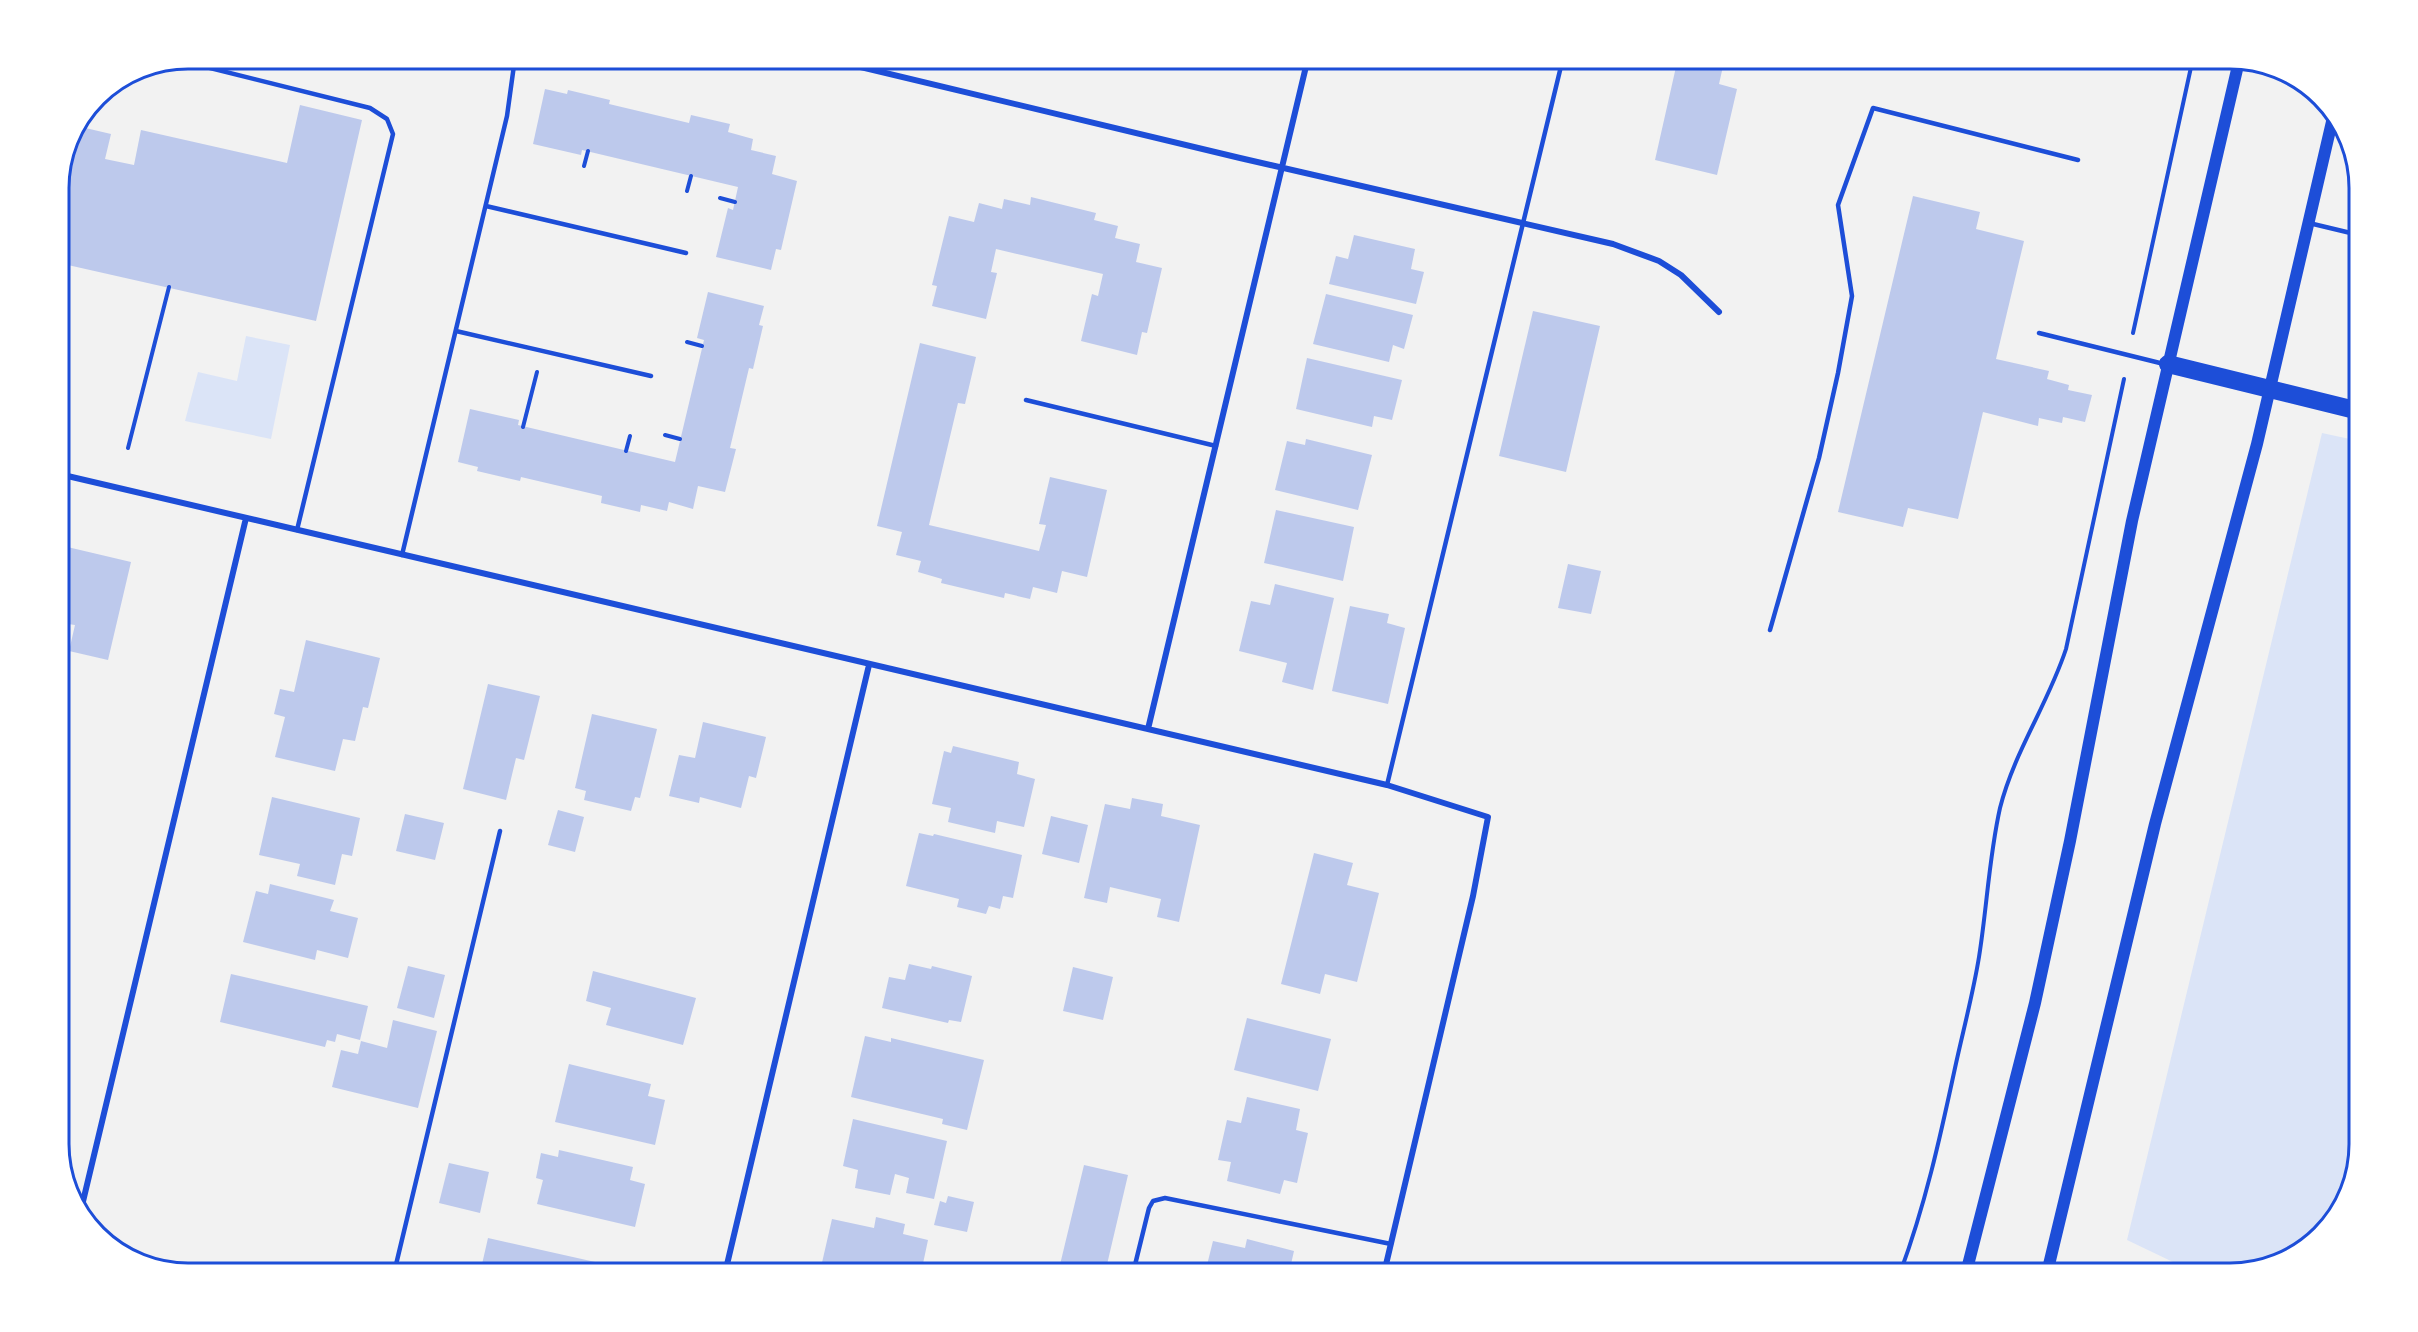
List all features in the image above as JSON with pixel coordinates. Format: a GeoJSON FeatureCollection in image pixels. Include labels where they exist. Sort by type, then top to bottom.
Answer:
{"type":"FeatureCollection","features":[{"type":"Feature","properties":{"kind":"highway"},"geometry":{"type":"LineString","coordinates":[[2168,364],[2349,409]]}},
{"type":"Feature","properties":{"kind":"main road"},"geometry":{"type":"LineString","coordinates":[[1969,1263],[2035,1003],[2070,841],[2133,521],[2237,69]]}},
{"type":"Feature","properties":{"kind":"main road"},"geometry":{"type":"LineString","coordinates":[[2051,1263],[2155,824],[2244,493],[2331,126]]}},
{"type":"Feature","properties":{"kind":"street"},"geometry":{"type":"LineString","coordinates":[[869,69],[1613,244],[1659,261],[1682,275],[1719,312]]}},
{"type":"Feature","properties":{"kind":"street"},"geometry":{"type":"LineString","coordinates":[[1148,729],[1306,69]]}},
{"type":"Feature","properties":{"kind":"street"},"geometry":{"type":"LineString","coordinates":[[69,476],[1387,785],[1488,817],[1473,896],[1387,1263]]}},
{"type":"Feature","properties":{"kind":"street"},"geometry":{"type":"LineString","coordinates":[[83,1200],[246,518]]}},
{"type":"Feature","properties":{"kind":"street"},"geometry":{"type":"LineString","coordinates":[[728,1263],[869,665]]}},
{"type":"Feature","properties":{"kind":"lane"},"geometry":{"type":"LineString","coordinates":[[214,69],[370,108],[387,119],[393,134],[297,530]]}},
{"type":"Feature","properties":{"kind":"lane"},"geometry":{"type":"LineString","coordinates":[[402,555],[507,116],[513,69]]}},
{"type":"Feature","properties":{"kind":"lane"},"geometry":{"type":"LineString","coordinates":[[1387,785],[1560,69]]}},
{"type":"Feature","properties":{"kind":"lane"},"geometry":{"type":"LineString","coordinates":[[1770,630],[1819,458],[1838,373],[1852,296],[1838,205],[1873,108],[2078,160]]}},
{"type":"Feature","properties":{"kind":"lane"},"geometry":{"type":"LineString","coordinates":[[486,206],[686,253]]}},
{"type":"Feature","properties":{"kind":"lane"},"geometry":{"type":"LineString","coordinates":[[2309,223],[2349,233]]}},
{"type":"Feature","properties":{"kind":"lane"},"geometry":{"type":"LineString","coordinates":[[456,331],[651,376]]}},
{"type":"Feature","properties":{"kind":"lane"},"geometry":{"type":"LineString","coordinates":[[2038,333],[2168,364]]}},
{"type":"Feature","properties":{"kind":"lane"},"geometry":{"type":"LineString","coordinates":[[1026,400],[1216,446]]}},
{"type":"Feature","properties":{"kind":"lane"},"geometry":{"type":"LineString","coordinates":[[397,1263],[500,831]]}},
{"type":"Feature","properties":{"kind":"lane"},"geometry":{"type":"LineString","coordinates":[[1136,1263],[1149,1208],[1154,1201],[1165,1198],[1391,1244]]}},
{"type":"Feature","properties":{"kind":"path"},"geometry":{"type":"LineString","coordinates":[[1904,1263],[1917,1228],[1946,1110],[1978,960],[1992,847],[2000,809],[2009,775],[2056,680],[2066,650],[2191,69]]}},
{"type":"Feature","properties":{"kind":"path"},"geometry":{"type":"LineString","coordinates":[[584,166],[588,151]]}},
{"type":"Feature","properties":{"kind":"path"},"geometry":{"type":"LineString","coordinates":[[687,191],[691,176]]}},
{"type":"Feature","properties":{"kind":"path"},"geometry":{"type":"LineString","coordinates":[[720,198],[735,202]]}},
{"type":"Feature","properties":{"kind":"path"},"geometry":{"type":"LineString","coordinates":[[128,448],[169,287]]}},
{"type":"Feature","properties":{"kind":"path"},"geometry":{"type":"LineString","coordinates":[[687,342],[702,346]]}},
{"type":"Feature","properties":{"kind":"path"},"geometry":{"type":"LineString","coordinates":[[523,427],[543,351]]}},
{"type":"Feature","properties":{"kind":"path"},"geometry":{"type":"LineString","coordinates":[[665,435],[680,439]]}},
{"type":"Feature","properties":{"kind":"path"},"geometry":{"type":"LineString","coordinates":[[626,451],[630,436]]}},
{"type":"Feature","properties":{"kind":"shaded area"},"geometry":{"type":"Polygon","coordinates":[[[246,336],[290,345],[271,439],[185,421],[198,372],[237,381],[246,336]]]}},
{"type":"Feature","properties":{"kind":"shaded area"},"geometry":{"type":"Polygon","coordinates":[[[2322,433],[2349,439],[2349,1151],[2343,1182],[2329,1210],[2308,1233],[2282,1251],[2261,1259],[2230,1263],[2175,1263],[2127,1240],[2322,433]]]}},
{"type":"Feature","properties":{"kind":"building"},"geometry":{"type":"Polygon","coordinates":[[[1676,69],[1722,69],[1719,84],[1737,89],[1717,175],[1655,160],[1676,69]]]}},
{"type":"Feature","properties":{"kind":"building"},"geometry":{"type":"Polygon","coordinates":[[[545,89],[567,94],[568,90],[610,100],[609,104],[689,123],[691,115],[730,124],[728,132],[753,139],[751,150],[776,156],[772,174],[797,181],[781,250],[776,249],[771,270],[716,257],[728,208],[733,210],[738,187],[582,150],[581,155],[533,144],[545,89]]]}},
{"type":"Feature","properties":{"kind":"building"},"geometry":{"type":"Polygon","coordinates":[[[300,105],[362,120],[316,321],[69,265],[69,181],[73,157],[86,128],[111,134],[105,159],[134,165],[141,130],[287,163],[300,105]]]}},
{"type":"Feature","properties":{"kind":"building"},"geometry":{"type":"Polygon","coordinates":[[[1913,196],[1980,212],[1976,229],[2024,241],[1996,359],[2049,371],[2047,379],[2069,385],[2068,390],[2092,395],[2085,422],[2063,417],[2062,423],[2039,418],[2038,426],[1983,412],[1958,519],[1908,508],[1903,527],[1838,512],[1913,196]]]}},
{"type":"Feature","properties":{"kind":"building"},"geometry":{"type":"Polygon","coordinates":[[[1031,197],[1096,213],[1094,220],[1118,226],[1115,238],[1140,244],[1136,262],[1162,268],[1147,333],[1142,332],[1137,355],[1081,341],[1092,294],[1098,296],[1103,274],[996,249],[991,272],[997,273],[986,319],[932,306],[937,286],[932,285],[949,216],[974,222],[979,203],[1002,209],[1004,199],[1030,205],[1031,197]]]}},
{"type":"Feature","properties":{"kind":"building"},"geometry":{"type":"Polygon","coordinates":[[[1354,235],[1415,249],[1411,269],[1424,272],[1416,304],[1329,284],[1336,256],[1348,259],[1354,235]]]}},
{"type":"Feature","properties":{"kind":"building"},"geometry":{"type":"Polygon","coordinates":[[[708,292],[764,306],[759,325],[763,326],[753,369],[749,368],[730,448],[736,449],[725,492],[698,486],[693,509],[669,502],[667,511],[641,505],[640,512],[601,503],[602,496],[521,477],[520,481],[477,471],[478,467],[458,462],[470,409],[519,420],[518,425],[675,462],[704,340],[697,338],[708,292]]]}},
{"type":"Feature","properties":{"kind":"building"},"geometry":{"type":"Polygon","coordinates":[[[1326,294],[1413,315],[1404,349],[1393,345],[1389,362],[1313,344],[1326,294]]]}},
{"type":"Feature","properties":{"kind":"building"},"geometry":{"type":"Polygon","coordinates":[[[1533,311],[1600,326],[1566,472],[1499,456],[1533,311]]]}},
{"type":"Feature","properties":{"kind":"building"},"geometry":{"type":"Polygon","coordinates":[[[920,343],[976,357],[965,404],[958,403],[929,525],[1039,551],[1046,525],[1039,524],[1050,477],[1107,490],[1087,577],[1062,571],[1057,593],[1033,587],[1030,599],[1005,593],[1004,598],[941,583],[942,579],[918,572],[921,561],[896,555],[902,532],[877,526],[920,343]]]}},
{"type":"Feature","properties":{"kind":"building"},"geometry":{"type":"Polygon","coordinates":[[[1307,358],[1402,380],[1392,420],[1374,416],[1372,427],[1296,409],[1307,358]]]}},
{"type":"Feature","properties":{"kind":"building"},"geometry":{"type":"Polygon","coordinates":[[[1306,439],[1372,455],[1358,510],[1275,490],[1287,441],[1305,445],[1306,439]]]}},
{"type":"Feature","properties":{"kind":"building"},"geometry":{"type":"Polygon","coordinates":[[[1276,510],[1354,527],[1343,581],[1264,563],[1276,510]]]}},
{"type":"Feature","properties":{"kind":"building"},"geometry":{"type":"Polygon","coordinates":[[[69,547],[131,562],[108,660],[69,651],[75,625],[69,624],[69,547]]]}},
{"type":"Feature","properties":{"kind":"building"},"geometry":{"type":"Polygon","coordinates":[[[1568,564],[1601,571],[1591,614],[1558,608],[1568,564]]]}},
{"type":"Feature","properties":{"kind":"building"},"geometry":{"type":"Polygon","coordinates":[[[1275,584],[1334,598],[1313,690],[1282,682],[1287,663],[1239,651],[1251,601],[1270,605],[1275,584]]]}},
{"type":"Feature","properties":{"kind":"building"},"geometry":{"type":"Polygon","coordinates":[[[1350,606],[1389,614],[1387,623],[1405,628],[1388,704],[1332,691],[1350,606]]]}},
{"type":"Feature","properties":{"kind":"building"},"geometry":{"type":"Polygon","coordinates":[[[306,640],[380,658],[368,708],[363,707],[355,741],[343,739],[335,771],[275,757],[285,717],[274,714],[280,689],[294,692],[306,640]]]}},
{"type":"Feature","properties":{"kind":"building"},"geometry":{"type":"Polygon","coordinates":[[[488,684],[540,696],[524,760],[516,758],[506,800],[463,789],[488,684]]]}},
{"type":"Feature","properties":{"kind":"building"},"geometry":{"type":"Polygon","coordinates":[[[592,714],[657,729],[640,798],[635,797],[631,811],[584,800],[586,791],[575,788],[592,714]]]}},
{"type":"Feature","properties":{"kind":"building"},"geometry":{"type":"Polygon","coordinates":[[[703,722],[766,737],[756,778],[749,776],[741,808],[700,797],[699,803],[669,796],[679,755],[695,758],[703,722]]]}},
{"type":"Feature","properties":{"kind":"building"},"geometry":{"type":"Polygon","coordinates":[[[953,746],[1019,762],[1017,774],[1035,779],[1024,827],[997,821],[995,833],[948,822],[951,808],[932,804],[944,751],[951,753],[953,746]]]}},
{"type":"Feature","properties":{"kind":"building"},"geometry":{"type":"Polygon","coordinates":[[[272,797],[360,818],[352,856],[342,854],[335,885],[297,876],[300,864],[259,855],[272,797]]]}},
{"type":"Feature","properties":{"kind":"building"},"geometry":{"type":"Polygon","coordinates":[[[1132,798],[1163,804],[1161,816],[1200,825],[1179,922],[1157,917],[1161,899],[1110,887],[1107,903],[1084,898],[1105,804],[1130,809],[1132,798]]]}},
{"type":"Feature","properties":{"kind":"building"},"geometry":{"type":"Polygon","coordinates":[[[558,810],[584,817],[575,852],[548,845],[558,810]]]}},
{"type":"Feature","properties":{"kind":"building"},"geometry":{"type":"Polygon","coordinates":[[[405,814],[444,823],[435,860],[396,851],[405,814]]]}},
{"type":"Feature","properties":{"kind":"building"},"geometry":{"type":"Polygon","coordinates":[[[1051,816],[1088,825],[1079,863],[1042,854],[1051,816]]]}},
{"type":"Feature","properties":{"kind":"building"},"geometry":{"type":"Polygon","coordinates":[[[919,833],[933,836],[934,834],[1022,855],[1013,898],[1003,896],[1000,909],[989,906],[986,914],[957,907],[959,899],[906,886],[919,833]]]}},
{"type":"Feature","properties":{"kind":"building"},"geometry":{"type":"Polygon","coordinates":[[[1314,853],[1353,863],[1347,885],[1379,893],[1357,982],[1325,974],[1320,994],[1281,984],[1314,853]]]}},
{"type":"Feature","properties":{"kind":"building"},"geometry":{"type":"Polygon","coordinates":[[[270,884],[334,900],[330,911],[358,918],[348,958],[317,950],[315,960],[243,942],[256,891],[268,894],[270,884]]]}},
{"type":"Feature","properties":{"kind":"building"},"geometry":{"type":"Polygon","coordinates":[[[909,964],[931,969],[932,966],[972,976],[961,1022],[949,1020],[948,1023],[882,1008],[889,977],[905,980],[909,964]]]}},
{"type":"Feature","properties":{"kind":"building"},"geometry":{"type":"Polygon","coordinates":[[[408,966],[445,975],[434,1018],[397,1008],[408,966]]]}},
{"type":"Feature","properties":{"kind":"building"},"geometry":{"type":"Polygon","coordinates":[[[1073,967],[1113,977],[1103,1020],[1063,1011],[1073,967]]]}},
{"type":"Feature","properties":{"kind":"building"},"geometry":{"type":"Polygon","coordinates":[[[593,971],[696,998],[683,1045],[606,1025],[611,1008],[586,1001],[593,971]]]}},
{"type":"Feature","properties":{"kind":"building"},"geometry":{"type":"Polygon","coordinates":[[[231,974],[368,1006],[360,1040],[337,1034],[335,1042],[327,1040],[325,1047],[220,1022],[231,974]]]}},
{"type":"Feature","properties":{"kind":"building"},"geometry":{"type":"Polygon","coordinates":[[[1247,1018],[1331,1039],[1318,1091],[1234,1070],[1247,1018]]]}},
{"type":"Feature","properties":{"kind":"building"},"geometry":{"type":"Polygon","coordinates":[[[393,1020],[437,1031],[418,1108],[332,1087],[341,1050],[358,1054],[361,1041],[387,1048],[393,1020]]]}},
{"type":"Feature","properties":{"kind":"building"},"geometry":{"type":"Polygon","coordinates":[[[865,1036],[891,1042],[891,1038],[984,1060],[967,1130],[942,1124],[943,1119],[851,1097],[865,1036]]]}},
{"type":"Feature","properties":{"kind":"building"},"geometry":{"type":"Polygon","coordinates":[[[569,1064],[651,1084],[648,1096],[665,1100],[655,1145],[555,1122],[569,1064]]]}},
{"type":"Feature","properties":{"kind":"building"},"geometry":{"type":"Polygon","coordinates":[[[1247,1097],[1300,1109],[1296,1130],[1308,1133],[1297,1183],[1284,1180],[1280,1194],[1227,1181],[1231,1162],[1218,1160],[1227,1120],[1241,1123],[1247,1097]]]}},
{"type":"Feature","properties":{"kind":"building"},"geometry":{"type":"Polygon","coordinates":[[[853,1119],[947,1141],[934,1199],[906,1193],[909,1178],[895,1174],[890,1195],[855,1188],[858,1170],[843,1166],[853,1119]]]}},
{"type":"Feature","properties":{"kind":"building"},"geometry":{"type":"Polygon","coordinates":[[[559,1150],[633,1167],[630,1180],[645,1184],[635,1227],[537,1204],[543,1180],[536,1178],[541,1153],[558,1157],[559,1150]]]}},
{"type":"Feature","properties":{"kind":"building"},"geometry":{"type":"Polygon","coordinates":[[[449,1163],[489,1172],[480,1213],[439,1203],[449,1163]]]}},
{"type":"Feature","properties":{"kind":"building"},"geometry":{"type":"Polygon","coordinates":[[[1084,1165],[1128,1175],[1107,1263],[1060,1263],[1084,1165]]]}},
{"type":"Feature","properties":{"kind":"building"},"geometry":{"type":"Polygon","coordinates":[[[948,1196],[974,1202],[967,1232],[934,1225],[940,1201],[946,1203],[948,1196]]]}},
{"type":"Feature","properties":{"kind":"building"},"geometry":{"type":"Polygon","coordinates":[[[876,1217],[905,1224],[903,1234],[928,1240],[923,1263],[822,1263],[832,1219],[874,1228],[876,1217]]]}},
{"type":"Feature","properties":{"kind":"building"},"geometry":{"type":"Polygon","coordinates":[[[488,1238],[600,1263],[482,1263],[488,1238]]]}},
{"type":"Feature","properties":{"kind":"building"},"geometry":{"type":"Polygon","coordinates":[[[1247,1239],[1294,1251],[1291,1263],[1208,1263],[1213,1241],[1245,1248],[1247,1239]]]}}]}
